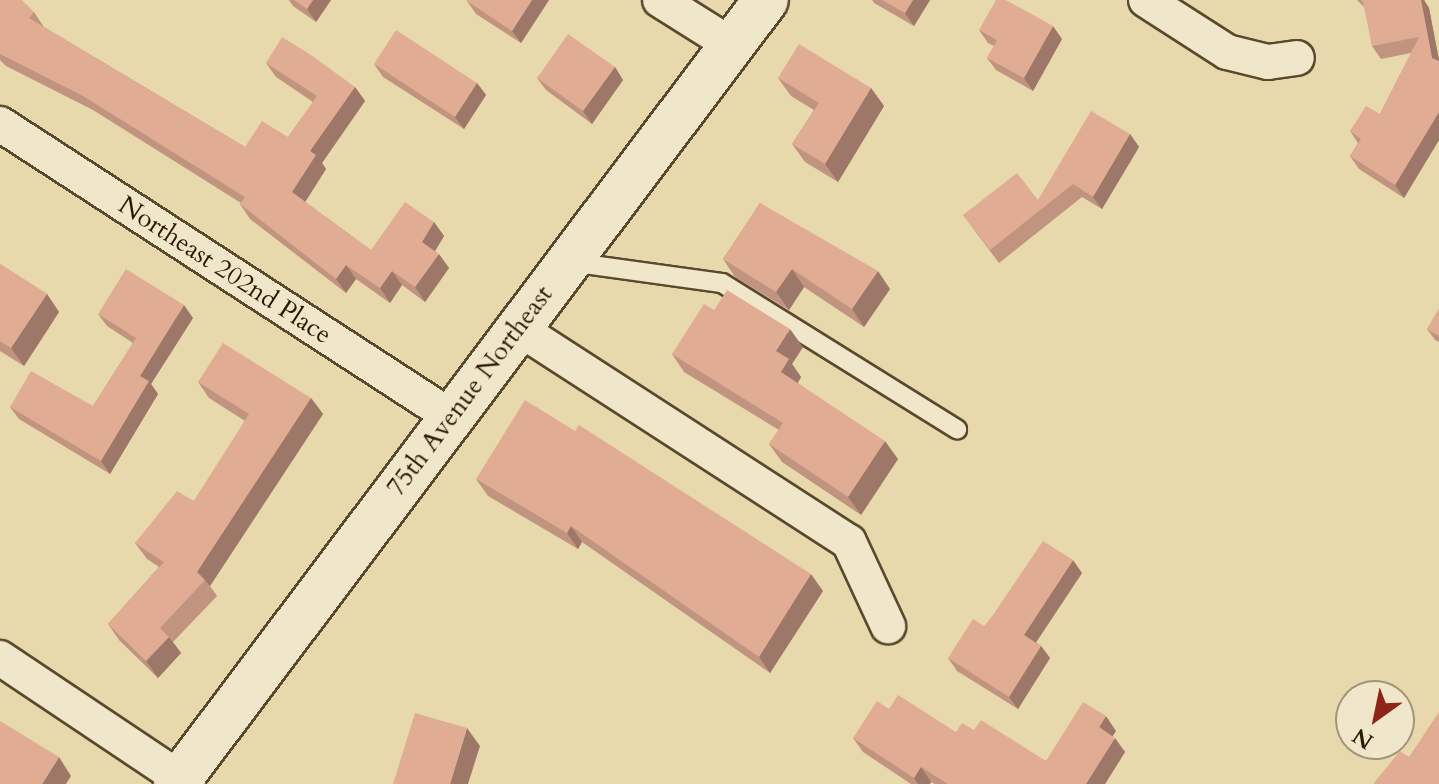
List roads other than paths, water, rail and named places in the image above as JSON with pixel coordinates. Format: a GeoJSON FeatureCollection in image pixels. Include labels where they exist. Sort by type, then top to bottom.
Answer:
{"type":"FeatureCollection","features":[{"type":"Feature","properties":{"kind":"street"},"geometry":{"type":"LineString","coordinates":[[660,0],[735,47]]}},
{"type":"Feature","properties":{"kind":"street","name":"75th Avenue Northeast"},"geometry":{"type":"LineString","coordinates":[[181,782],[450,416],[735,47],[766,0]]}},
{"type":"Feature","properties":{"kind":"street"},"geometry":{"type":"LineString","coordinates":[[1146,0],[1227,52],[1268,62],[1297,58]]}},
{"type":"Feature","properties":{"kind":"street","name":"Northeast 202nd Place"},"geometry":{"type":"LineString","coordinates":[[0,124],[450,416]]}},
{"type":"Feature","properties":{"kind":"street"},"geometry":{"type":"LineString","coordinates":[[518,328],[849,542],[888,626]]}},
{"type":"Feature","properties":{"kind":"street"},"geometry":{"type":"LineString","coordinates":[[0,658],[181,782]]}},
{"type":"Feature","properties":{"kind":"lane"},"geometry":{"type":"LineString","coordinates":[[570,262],[722,283],[957,429]]}}]}
